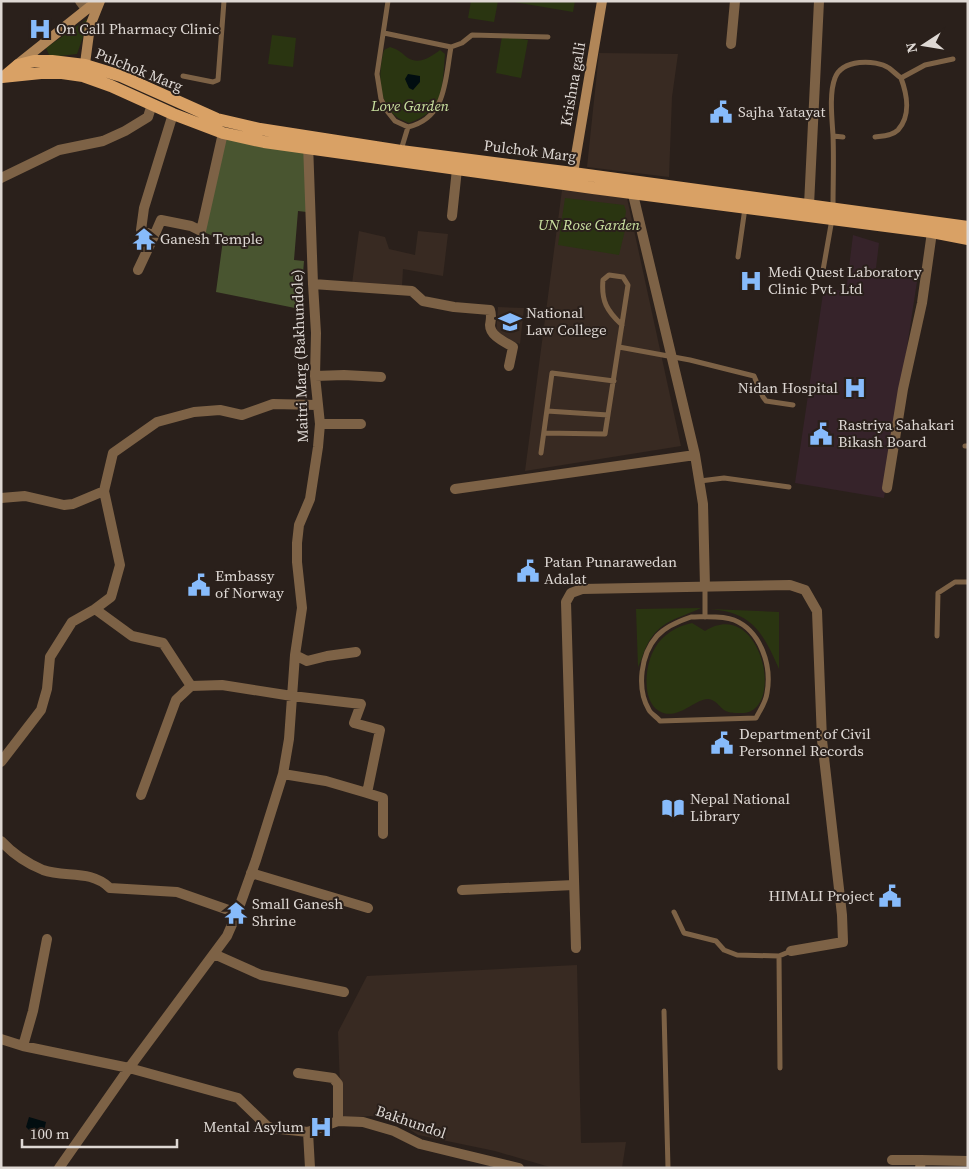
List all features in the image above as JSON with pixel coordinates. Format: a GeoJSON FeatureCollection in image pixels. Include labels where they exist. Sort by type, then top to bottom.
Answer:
{"type":"FeatureCollection","features":[{"type":"Feature","properties":{"kind":"main road","name":"Pulchok Marg"},"geometry":{"type":"LineString","coordinates":[[3,76],[18,65],[34,61],[52,61],[84,71],[111,86],[173,114],[223,133],[401,151],[573,172],[809,205],[832,214],[968,239]]}},
{"type":"Feature","properties":{"kind":"main road","name":"Pulchok Marg"},"geometry":{"type":"LineString","coordinates":[[3,76],[84,71],[113,73],[217,119],[308,143],[457,169],[745,208],[968,227]]}},
{"type":"Feature","properties":{"kind":"street"},"geometry":{"type":"LineString","coordinates":[[18,65],[83,5],[98,1]]}},
{"type":"Feature","properties":{"kind":"street"},"geometry":{"type":"LineString","coordinates":[[84,71],[90,26],[98,1]]}},
{"type":"Feature","properties":{"kind":"street","name":"Krishna galli"},"geometry":{"type":"LineString","coordinates":[[573,172],[602,1]]}},
{"type":"Feature","properties":{"kind":"street"},"geometry":{"type":"LineString","coordinates":[[731,44],[734,1]]}},
{"type":"Feature","properties":{"kind":"street"},"geometry":{"type":"LineString","coordinates":[[809,205],[819,1]]}},
{"type":"Feature","properties":{"kind":"street"},"geometry":{"type":"LineString","coordinates":[[1,178],[59,150],[103,141],[124,131],[148,117],[152,104]]}},
{"type":"Feature","properties":{"kind":"street"},"geometry":{"type":"LineString","coordinates":[[154,236],[141,230],[144,208],[173,114]]}},
{"type":"Feature","properties":{"kind":"street"},"geometry":{"type":"LineString","coordinates":[[138,270],[161,220],[201,230],[223,133]]}},
{"type":"Feature","properties":{"kind":"street","name":"Maitri Marg (Bakhundole)"},"geometry":{"type":"LineString","coordinates":[[59,1168],[129,1068],[227,936],[251,873],[283,774],[289,739],[295,655],[302,608],[297,562],[297,542],[299,525],[310,499],[320,424],[315,376],[316,333],[308,143]]}},
{"type":"Feature","properties":{"kind":"street"},"geometry":{"type":"LineString","coordinates":[[452,216],[457,169]]}},
{"type":"Feature","properties":{"kind":"street"},"geometry":{"type":"LineString","coordinates":[[630,180],[696,455],[705,527],[704,587]]}},
{"type":"Feature","properties":{"kind":"street"},"geometry":{"type":"LineString","coordinates":[[887,488],[903,389],[922,303],[932,232]]}},
{"type":"Feature","properties":{"kind":"street"},"geometry":{"type":"LineString","coordinates":[[313,284],[412,291],[423,301],[454,307],[490,310],[492,334],[513,347],[509,366]]}},
{"type":"Feature","properties":{"kind":"street"},"geometry":{"type":"LineString","coordinates":[[315,376],[381,377]]}},
{"type":"Feature","properties":{"kind":"street"},"geometry":{"type":"LineString","coordinates":[[1,762],[42,710],[47,689],[50,658],[72,622],[111,597],[120,565],[104,491],[113,453],[157,422],[194,412],[220,410],[242,415],[272,404],[317,405]]}},
{"type":"Feature","properties":{"kind":"street"},"geometry":{"type":"LineString","coordinates":[[320,424],[361,424]]}},
{"type":"Feature","properties":{"kind":"street"},"geometry":{"type":"LineString","coordinates":[[454,488],[696,455]]}},
{"type":"Feature","properties":{"kind":"street"},"geometry":{"type":"LineString","coordinates":[[1,498],[25,496],[64,505],[73,504],[104,491]]}},
{"type":"Feature","properties":{"kind":"street"},"geometry":{"type":"LineString","coordinates":[[576,948],[566,602],[571,592],[582,589],[790,585],[805,590],[817,611],[822,740],[842,915],[843,942],[791,951]]}},
{"type":"Feature","properties":{"kind":"street"},"geometry":{"type":"LineString","coordinates":[[94,609],[132,636],[163,643],[190,686]]}},
{"type":"Feature","properties":{"kind":"street"},"geometry":{"type":"LineString","coordinates":[[295,655],[308,661],[356,652]]}},
{"type":"Feature","properties":{"kind":"street"},"geometry":{"type":"LineString","coordinates":[[140,795],[176,700],[190,686],[200,684],[222,685],[361,704],[354,723],[380,730],[367,793]]}},
{"type":"Feature","properties":{"kind":"street"},"geometry":{"type":"LineString","coordinates":[[283,774],[326,780],[383,798],[383,834]]}},
{"type":"Feature","properties":{"kind":"street"},"geometry":{"type":"LineString","coordinates":[[1,841],[14,855],[44,870],[76,874],[102,881],[110,888],[177,892],[237,913]]}},
{"type":"Feature","properties":{"kind":"street"},"geometry":{"type":"LineString","coordinates":[[251,873],[368,908]]}},
{"type":"Feature","properties":{"kind":"street"},"geometry":{"type":"LineString","coordinates":[[462,890],[574,885]]}},
{"type":"Feature","properties":{"kind":"street"},"geometry":{"type":"LineString","coordinates":[[23,1046],[33,1011],[46,939]]}},
{"type":"Feature","properties":{"kind":"street"},"geometry":{"type":"LineString","coordinates":[[214,954],[261,975],[344,992]]}},
{"type":"Feature","properties":{"kind":"street","name":"Bakhundol"},"geometry":{"type":"LineString","coordinates":[[1,1039],[23,1046],[129,1068],[238,1098],[267,1126],[308,1132],[338,1121],[363,1122],[394,1132],[420,1144],[519,1168]]}},
{"type":"Feature","properties":{"kind":"street"},"geometry":{"type":"LineString","coordinates":[[298,1073],[336,1080],[338,1084],[338,1121]]}},
{"type":"Feature","properties":{"kind":"street"},"geometry":{"type":"LineString","coordinates":[[308,1132],[310,1168]]}},
{"type":"Feature","properties":{"kind":"street"},"geometry":{"type":"LineString","coordinates":[[892,1160],[921,1164],[968,1161]]}},
{"type":"Feature","properties":{"kind":"lane"},"geometry":{"type":"LineString","coordinates":[[183,76],[213,82],[218,80],[224,1]]}},
{"type":"Feature","properties":{"kind":"lane"},"geometry":{"type":"LineString","coordinates":[[388,1],[377,74],[381,99],[395,121],[408,127],[426,120],[439,106],[451,47]]}},
{"type":"Feature","properties":{"kind":"lane"},"geometry":{"type":"LineString","coordinates":[[384,33],[451,47],[462,43],[472,35],[548,37]]}},
{"type":"Feature","properties":{"kind":"lane"},"geometry":{"type":"LineString","coordinates":[[901,78],[925,65],[953,59]]}},
{"type":"Feature","properties":{"kind":"lane"},"geometry":{"type":"LineString","coordinates":[[822,276],[832,214],[833,136],[831,105],[835,78],[840,70],[848,65],[874,63],[888,68],[901,78],[907,94],[907,107],[903,121],[897,131],[875,137]]}},
{"type":"Feature","properties":{"kind":"lane"},"geometry":{"type":"LineString","coordinates":[[401,151],[408,127]]}},
{"type":"Feature","properties":{"kind":"lane"},"geometry":{"type":"LineString","coordinates":[[833,136],[842,137]]}},
{"type":"Feature","properties":{"kind":"lane"},"geometry":{"type":"LineString","coordinates":[[738,257],[745,208]]}},
{"type":"Feature","properties":{"kind":"lane"},"geometry":{"type":"LineString","coordinates":[[544,433],[605,434],[614,381],[628,285],[623,278],[609,275],[603,280],[602,290],[608,311],[622,325]]}},
{"type":"Feature","properties":{"kind":"lane"},"geometry":{"type":"LineString","coordinates":[[619,347],[672,356],[754,376],[766,401],[793,405]]}},
{"type":"Feature","properties":{"kind":"lane"},"geometry":{"type":"LineString","coordinates":[[541,453],[552,372],[614,381]]}},
{"type":"Feature","properties":{"kind":"lane"},"geometry":{"type":"LineString","coordinates":[[547,411],[608,415]]}},
{"type":"Feature","properties":{"kind":"lane"},"geometry":{"type":"LineString","coordinates":[[700,481],[724,478],[789,486]]}},
{"type":"Feature","properties":{"kind":"lane"},"geometry":{"type":"LineString","coordinates":[[937,636],[938,593],[954,582],[968,582]]}},
{"type":"Feature","properties":{"kind":"lane"},"geometry":{"type":"LineString","coordinates":[[704,587],[705,617]]}},
{"type":"Feature","properties":{"kind":"lane"},"geometry":{"type":"LineString","coordinates":[[691,617],[705,617],[721,617],[734,620],[754,636],[768,668],[769,681],[763,706],[756,718],[660,721],[649,711],[644,693],[642,676],[650,645],[658,634],[680,620],[691,617]]}},
{"type":"Feature","properties":{"kind":"lane"},"geometry":{"type":"LineString","coordinates":[[674,912],[684,933],[716,940],[724,950],[737,956],[779,956],[791,951]]}},
{"type":"Feature","properties":{"kind":"lane"},"geometry":{"type":"LineString","coordinates":[[779,956],[780,1068]]}},
{"type":"Feature","properties":{"kind":"lane"},"geometry":{"type":"LineString","coordinates":[[664,1012],[668,1168]]}},
{"type":"Feature","properties":{"kind":"shaded area"},"geometry":{"type":"Polygon","coordinates":[[[599,53],[678,54],[672,97],[669,177],[587,167],[599,53]]]}},
{"type":"Feature","properties":{"kind":"shaded area"},"geometry":{"type":"Polygon","coordinates":[[[408,74],[420,76],[420,82],[413,90],[409,88],[405,79],[408,74]]]}},
{"type":"Feature","properties":{"kind":"shaded area"},"geometry":{"type":"Polygon","coordinates":[[[562,190],[627,198],[681,446],[525,471],[562,190]]]}},
{"type":"Feature","properties":{"kind":"shaded area"},"geometry":{"type":"Polygon","coordinates":[[[359,231],[385,237],[389,249],[415,255],[418,231],[448,234],[443,276],[403,269],[402,286],[352,284],[359,231]]]}},
{"type":"Feature","properties":{"kind":"shaded area","name":"Nidan Hospital"},"geometry":{"type":"Polygon","coordinates":[[[853,235],[879,243],[876,268],[918,275],[884,498],[795,483],[824,287],[846,292],[853,235]]]}},
{"type":"Feature","properties":{"kind":"shaded area","name":"National Law College"},"geometry":{"type":"Polygon","coordinates":[[[498,307],[524,308],[520,344],[496,335],[498,307]]]}},
{"type":"Feature","properties":{"kind":"shaded area"},"geometry":{"type":"Polygon","coordinates":[[[577,965],[581,1143],[626,1142],[622,1168],[553,1168],[495,1151],[418,1135],[397,1121],[371,1116],[344,1118],[341,1111],[338,1032],[367,976],[577,965]]]}},
{"type":"Feature","properties":{"kind":"shaded area"},"geometry":{"type":"Polygon","coordinates":[[[29,1117],[46,1122],[43,1135],[30,1131],[26,1127],[29,1117]]]}},
{"type":"Feature","properties":{"kind":"green space"},"geometry":{"type":"Polygon","coordinates":[[[471,1],[498,1],[494,22],[468,18],[471,1]]]}},
{"type":"Feature","properties":{"kind":"green space"},"geometry":{"type":"Polygon","coordinates":[[[508,1],[575,1],[573,12],[508,1]]]}},
{"type":"Feature","properties":{"kind":"green space"},"geometry":{"type":"Polygon","coordinates":[[[90,17],[77,54],[50,57],[46,48],[90,17]]]}},
{"type":"Feature","properties":{"kind":"green space"},"geometry":{"type":"Polygon","coordinates":[[[272,35],[296,38],[293,67],[268,64],[272,35]]]}},
{"type":"Feature","properties":{"kind":"green space"},"geometry":{"type":"Polygon","coordinates":[[[502,36],[528,40],[521,78],[496,73],[502,36]]]}},
{"type":"Feature","properties":{"kind":"green space","name":"Love Garden"},"geometry":{"type":"Polygon","coordinates":[[[390,47],[416,61],[429,57],[440,50],[445,54],[442,87],[435,104],[421,118],[409,123],[391,112],[383,96],[380,77],[382,58],[384,50],[390,47]]]}},
{"type":"Feature","properties":{"kind":"green space"},"geometry":{"type":"Polygon","coordinates":[[[223,133],[306,151],[307,212],[298,211],[294,260],[304,261],[300,309],[216,292],[223,240],[201,231],[223,133]]]}},
{"type":"Feature","properties":{"kind":"green space","name":"UN Rose Garden"},"geometry":{"type":"Polygon","coordinates":[[[565,198],[624,205],[626,211],[624,224],[626,226],[619,255],[558,245],[565,198]]]}},
{"type":"Feature","properties":{"kind":"green space"},"geometry":{"type":"Polygon","coordinates":[[[701,608],[670,621],[658,630],[647,645],[638,667],[636,609],[701,608]]]}},
{"type":"Feature","properties":{"kind":"green space"},"geometry":{"type":"Polygon","coordinates":[[[709,609],[779,612],[779,669],[761,635],[746,620],[724,611],[709,609]]]}},
{"type":"Feature","properties":{"kind":"green space"},"geometry":{"type":"Polygon","coordinates":[[[692,623],[705,631],[725,624],[741,629],[754,642],[762,660],[765,679],[762,697],[754,709],[739,713],[729,712],[714,701],[707,699],[674,713],[666,714],[653,706],[649,699],[646,681],[652,655],[658,643],[666,635],[681,626],[692,623]]]}},
{"type":"Feature","properties":{"kind":"place","name":"On Call Pharmacy Clinic"},"geometry":{"type":"Point","coordinates":[40,29]}},
{"type":"Feature","properties":{"kind":"place","name":"Sajha Yatayat"},"geometry":{"type":"Point","coordinates":[721,112]}},
{"type":"Feature","properties":{"kind":"place","name":"Ganesh Temple"},"geometry":{"type":"Point","coordinates":[144,239]}},
{"type":"Feature","properties":{"kind":"place","name":"Medi Quest Laboratory Clinic Pvt. Ltd"},"geometry":{"type":"Point","coordinates":[751,281]}},
{"type":"Feature","properties":{"kind":"place","name":"National Law College"},"geometry":{"type":"Point","coordinates":[510,322]}},
{"type":"Feature","properties":{"kind":"place","name":"Nidan Hospital"},"geometry":{"type":"Point","coordinates":[855,388]}},
{"type":"Feature","properties":{"kind":"place","name":"Rastriya Sahakari Bikash Board"},"geometry":{"type":"Point","coordinates":[821,434]}},
{"type":"Feature","properties":{"kind":"place","name":"Patan Punarawedan Adalat"},"geometry":{"type":"Point","coordinates":[528,571]}},
{"type":"Feature","properties":{"kind":"place","name":"Embassy of Norway"},"geometry":{"type":"Point","coordinates":[199,585]}},
{"type":"Feature","properties":{"kind":"place","name":"Department of Civil Personnel Records"},"geometry":{"type":"Point","coordinates":[722,743]}},
{"type":"Feature","properties":{"kind":"place","name":"Nepal National Library"},"geometry":{"type":"Point","coordinates":[673,808]}},
{"type":"Feature","properties":{"kind":"place","name":"HIMALI Project"},"geometry":{"type":"Point","coordinates":[890,896]}},
{"type":"Feature","properties":{"kind":"place","name":"Small Ganesh Shrine"},"geometry":{"type":"Point","coordinates":[236,913]}},
{"type":"Feature","properties":{"kind":"place","name":"Mental Asylum"},"geometry":{"type":"Point","coordinates":[321,1127]}}]}
